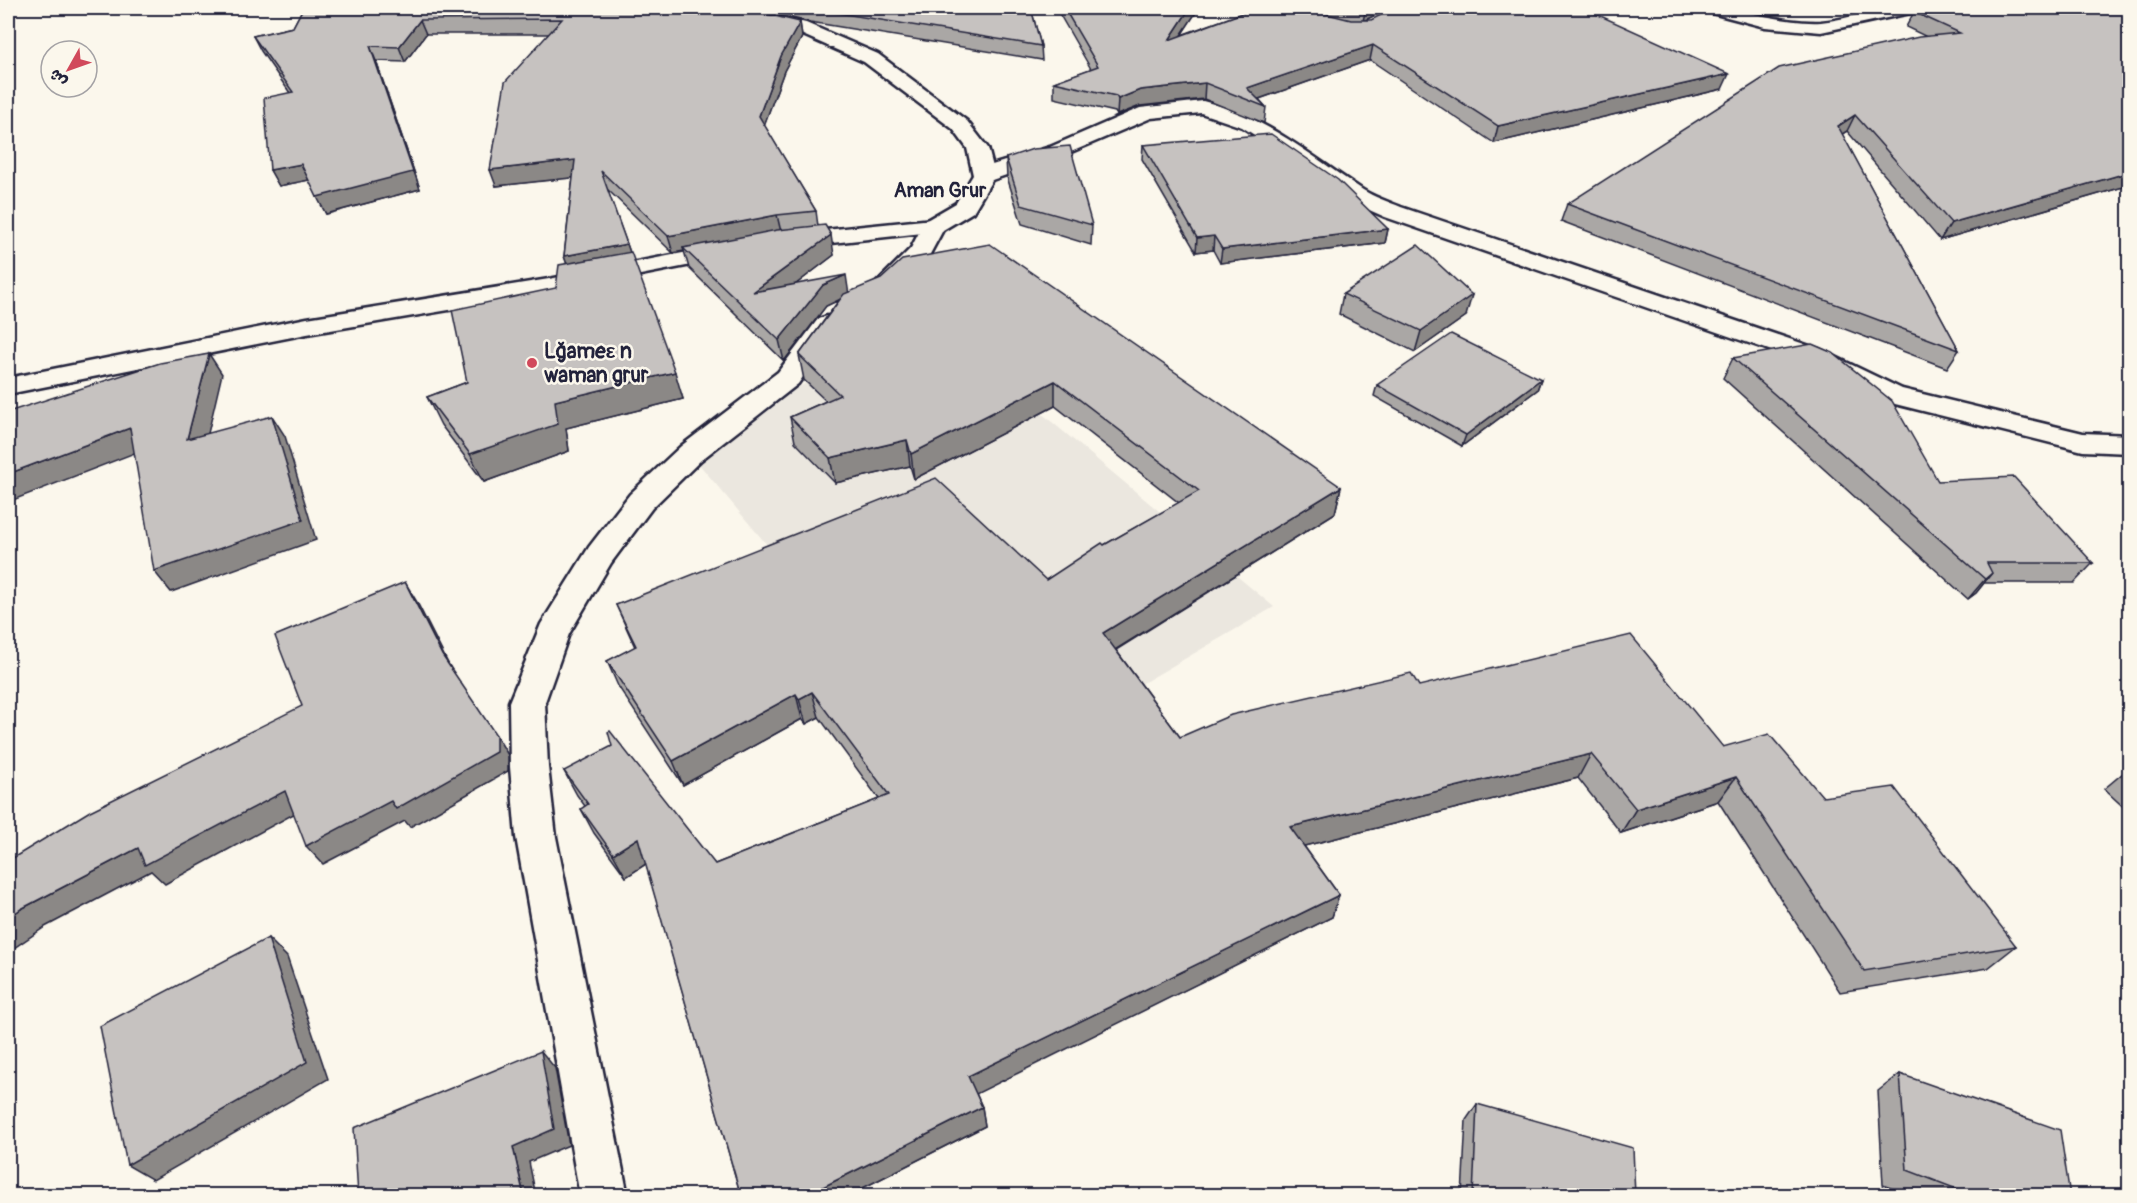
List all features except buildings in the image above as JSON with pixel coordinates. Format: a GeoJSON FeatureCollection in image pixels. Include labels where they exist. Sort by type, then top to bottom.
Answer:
{"type":"FeatureCollection","features":[{"type":"Feature","properties":{"kind":"street"},"geometry":{"type":"LineString","coordinates":[[718,8],[800,27],[871,58],[960,125],[977,148],[984,175]]}},
{"type":"Feature","properties":{"kind":"street"},"geometry":{"type":"LineString","coordinates":[[1714,8],[1765,22],[1821,27],[1909,8]]}},
{"type":"Feature","properties":{"kind":"street"},"geometry":{"type":"LineString","coordinates":[[8,386],[307,327],[549,286],[752,247],[933,226],[965,207],[984,175],[1057,151],[1147,112],[1203,107],[1249,123],[1309,160],[1357,196],[1393,212],[1605,287],[1810,355],[1893,395],[2083,442],[2130,444]]}},
{"type":"Feature","properties":{"kind":"street"},"geometry":{"type":"LineString","coordinates":[[604,1196],[536,837],[529,767],[527,702],[553,633],[600,555],[641,501],[691,453],[788,378],[837,312],[874,296],[898,275],[921,251],[933,226]]}},
{"type":"Feature","properties":{"kind":"shaded area"},"geometry":{"type":"Polygon","coordinates":[[[926,317],[1274,607],[969,784],[698,463],[742,423],[781,397],[926,317]]]}},
{"type":"Feature","properties":{"kind":"place","name":"Lǧameε n waman grur"},"geometry":{"type":"Point","coordinates":[532,363]}},
{"type":"Feature","properties":{"kind":"district","name":"Aman Grur"},"geometry":{"type":"Point","coordinates":[940,190]}}]}
